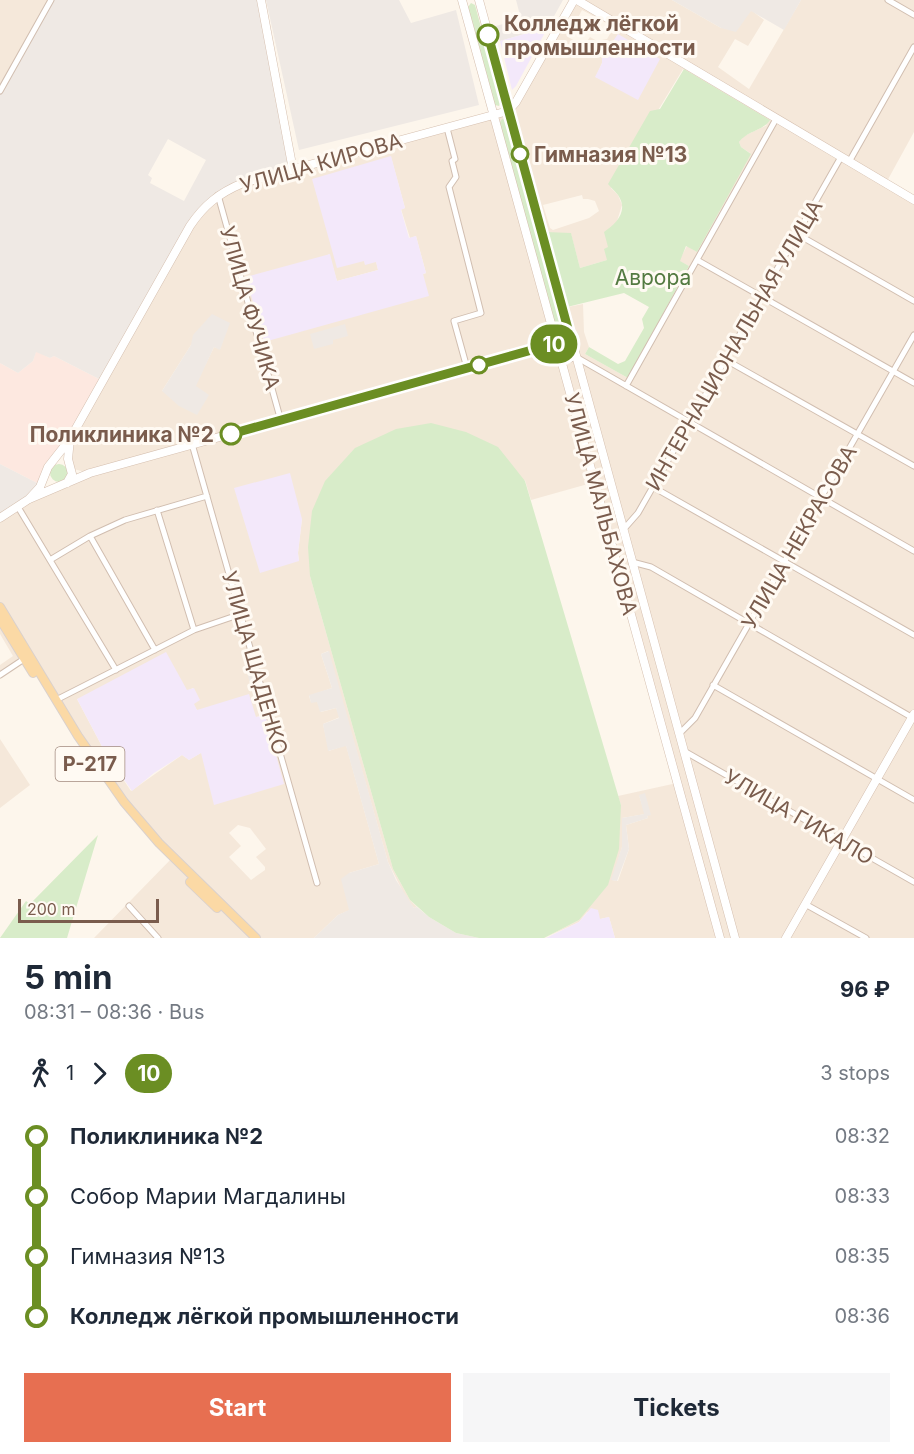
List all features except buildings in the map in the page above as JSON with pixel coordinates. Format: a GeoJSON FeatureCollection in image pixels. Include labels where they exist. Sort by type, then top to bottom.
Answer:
{"type":"FeatureCollection","features":[{"type":"Feature","properties":{"kind":"main road"},"geometry":{"type":"LineString","coordinates":[[261,0],[293,170]]}},
{"type":"Feature","properties":{"kind":"main road","name":"УЛИЦА МАЛЬБАХОВА"},"geometry":{"type":"LineString","coordinates":[[462,0],[494,115],[565,343],[576,357],[735,938]]}},
{"type":"Feature","properties":{"kind":"main road","name":"УЛИЦА МАЛЬБАХОВА"},"geometry":{"type":"LineString","coordinates":[[479,0],[565,343],[562,362],[720,938]]}},
{"type":"Feature","properties":{"kind":"main road"},"geometry":{"type":"LineString","coordinates":[[508,111],[516,102],[576,0],[914,200]]}},
{"type":"Feature","properties":{"kind":"main road","name":"УЛИЦА КИРОВА"},"geometry":{"type":"LineString","coordinates":[[52,462],[70,439],[190,226],[203,207],[218,195],[243,183],[508,111]]}},
{"type":"Feature","properties":{"kind":"main road"},"geometry":{"type":"LineString","coordinates":[[0,518],[29,500],[90,473],[565,343]]}},
{"type":"Feature","properties":{"kind":"main road"},"geometry":{"type":"LineString","coordinates":[[63,485],[71,477],[68,453],[70,439]]}},
{"type":"Feature","properties":{"kind":"main road"},"geometry":{"type":"LineString","coordinates":[[29,500],[40,487],[52,462],[61,461],[90,473]]}},
{"type":"Feature","properties":{"kind":"main road"},"geometry":{"type":"LineString","coordinates":[[46,472],[51,483],[63,485]]}},
{"type":"Feature","properties":{"kind":"main road","name":"Р-217"},"geometry":{"type":"LineString","coordinates":[[0,607],[106,778],[130,810],[159,843],[256,938]]}},
{"type":"Feature","properties":{"kind":"main road","name":"Р-217"},"geometry":{"type":"LineString","coordinates":[[0,619],[117,803],[156,848],[248,938]]}},
{"type":"Feature","properties":{"kind":"main road"},"geometry":{"type":"LineString","coordinates":[[786,938],[913,717]]}},
{"type":"Feature","properties":{"kind":"street"},"geometry":{"type":"LineString","coordinates":[[0,92],[51,0]]}},
{"type":"Feature","properties":{"kind":"street"},"geometry":{"type":"LineString","coordinates":[[888,0],[914,15]]}},
{"type":"Feature","properties":{"kind":"street"},"geometry":{"type":"LineString","coordinates":[[849,162],[914,47]]}},
{"type":"Feature","properties":{"kind":"street"},"geometry":{"type":"LineString","coordinates":[[626,386],[754,162],[776,119]]}},
{"type":"Feature","properties":{"kind":"street"},"geometry":{"type":"LineString","coordinates":[[447,128],[456,177],[449,188],[481,314],[453,321],[467,368]]}},
{"type":"Feature","properties":{"kind":"street","name":"ИНТЕРНАЦИОНАЛЬНАЯ УЛИЦА"},"geometry":{"type":"LineString","coordinates":[[623,530],[638,513],[841,157]]}},
{"type":"Feature","properties":{"kind":"street","name":"УЛИЦА ФУЧИКА"},"geometry":{"type":"LineString","coordinates":[[218,195],[281,421]]}},
{"type":"Feature","properties":{"kind":"street"},"geometry":{"type":"LineString","coordinates":[[797,234],[914,301]]}},
{"type":"Feature","properties":{"kind":"street"},"geometry":{"type":"LineString","coordinates":[[697,260],[914,383]]}},
{"type":"Feature","properties":{"kind":"street","name":"УЛИЦА НЕКРАСОВА"},"geometry":{"type":"LineString","coordinates":[[679,734],[695,718],[914,335]]}},
{"type":"Feature","properties":{"kind":"street"},"geometry":{"type":"LineString","coordinates":[[562,362],[576,357],[914,551]]}},
{"type":"Feature","properties":{"kind":"street"},"geometry":{"type":"LineString","coordinates":[[726,360],[914,466]]}},
{"type":"Feature","properties":{"kind":"street","name":"УЛИЦА ЩАДЕНКО"},"geometry":{"type":"LineString","coordinates":[[192,444],[316,883]]}},
{"type":"Feature","properties":{"kind":"street"},"geometry":{"type":"LineString","coordinates":[[653,487],[914,635]]}},
{"type":"Feature","properties":{"kind":"street"},"geometry":{"type":"LineString","coordinates":[[50,560],[90,536],[125,520],[207,496]]}},
{"type":"Feature","properties":{"kind":"street"},"geometry":{"type":"LineString","coordinates":[[18,507],[116,670]]}},
{"type":"Feature","properties":{"kind":"street"},"geometry":{"type":"LineString","coordinates":[[157,510],[194,630]]}},
{"type":"Feature","properties":{"kind":"street"},"geometry":{"type":"LineString","coordinates":[[90,536],[154,650]]}},
{"type":"Feature","properties":{"kind":"street"},"geometry":{"type":"LineString","coordinates":[[632,562],[651,567],[748,625],[913,717]]}},
{"type":"Feature","properties":{"kind":"street"},"geometry":{"type":"LineString","coordinates":[[56,699],[194,630],[241,614]]}},
{"type":"Feature","properties":{"kind":"street"},"geometry":{"type":"LineString","coordinates":[[0,675],[24,659]]}},
{"type":"Feature","properties":{"kind":"street"},"geometry":{"type":"LineString","coordinates":[[713,685],[914,800]]}},
{"type":"Feature","properties":{"kind":"street","name":"УЛИЦА ГИКАЛО"},"geometry":{"type":"LineString","coordinates":[[684,751],[914,882]]}},
{"type":"Feature","properties":{"kind":"street"},"geometry":{"type":"LineString","coordinates":[[805,904],[866,938]]}},
{"type":"Feature","properties":{"kind":"street"},"geometry":{"type":"LineString","coordinates":[[129,906],[158,938]]}},
{"type":"Feature","properties":{"kind":"shaded area"},"geometry":{"type":"Polygon","coordinates":[[[0,0],[51,0],[0,91],[0,0]]]}},
{"type":"Feature","properties":{"kind":"shaded area"},"geometry":{"type":"Polygon","coordinates":[[[51,0],[261,0],[293,170],[243,183],[203,207],[103,381],[54,356],[50,358],[36,352],[33,361],[18,373],[0,363],[0,91],[51,0]],[[168,139],[148,175],[152,178],[150,183],[184,201],[206,160],[168,139]]]}},
{"type":"Feature","properties":{"kind":"shaded area"},"geometry":{"type":"Polygon","coordinates":[[[266,0],[399,0],[411,23],[456,10],[479,105],[299,150],[266,0]]]}},
{"type":"Feature","properties":{"kind":"shaded area"},"geometry":{"type":"Polygon","coordinates":[[[516,0],[563,0],[548,27],[500,41],[496,26],[521,19],[516,0]]]}},
{"type":"Feature","properties":{"kind":"shaded area"},"geometry":{"type":"Polygon","coordinates":[[[574,0],[672,0],[721,28],[751,10],[764,20],[748,46],[735,39],[718,67],[749,89],[801,0],[914,0],[914,132],[886,183],[914,200],[914,938],[615,938],[609,917],[600,919],[587,912],[579,922],[544,938],[579,920],[621,805],[618,796],[677,783],[595,482],[531,500],[525,480],[310,576],[393,869],[410,900],[417,907],[414,908],[405,896],[388,862],[328,651],[321,654],[332,688],[309,696],[311,702],[317,701],[321,712],[336,708],[340,717],[323,724],[329,751],[346,745],[379,864],[349,873],[350,910],[338,915],[314,938],[94,938],[173,857],[124,802],[0,607],[0,518],[84,472],[71,468],[69,446],[190,226],[224,192],[508,111],[574,0]],[[582,10],[568,37],[584,46],[590,37],[597,41],[607,39],[614,27],[582,10]],[[602,63],[596,77],[638,99],[602,63]],[[683,69],[611,188],[618,195],[622,205],[607,260],[580,268],[571,234],[568,307],[583,304],[584,332],[589,347],[585,354],[628,378],[689,266],[679,261],[687,246],[697,252],[750,153],[741,147],[739,142],[742,137],[767,125],[683,69]],[[391,157],[364,260],[365,264],[376,261],[378,270],[337,281],[329,254],[264,342],[426,273],[416,236],[410,238],[401,209],[405,208],[391,157]],[[582,195],[543,205],[550,228],[553,230],[589,218],[599,211],[595,201],[583,199],[582,195]],[[229,323],[191,345],[162,391],[195,386],[214,347],[220,349],[229,323]],[[235,488],[299,561],[302,519],[235,488]],[[193,688],[187,691],[77,699],[106,754],[131,791],[182,755],[189,760],[265,715],[256,717],[197,710],[193,704],[193,688]],[[639,795],[645,814],[622,818],[622,847],[612,880],[618,881],[629,849],[626,825],[648,818],[639,795]],[[238,825],[229,833],[241,846],[229,857],[251,880],[265,870],[256,857],[266,849],[250,828],[238,825]]]}},
{"type":"Feature","properties":{"kind":"shaded area"},"geometry":{"type":"Polygon","coordinates":[[[672,0],[801,0],[784,30],[751,11],[736,32],[721,28],[672,0]]]}},
{"type":"Feature","properties":{"kind":"shaded area","name":"Колледж лёгкой промышленности"},"geometry":{"type":"Polygon","coordinates":[[[548,27],[516,86],[512,90],[500,41],[548,27]]]}},
{"type":"Feature","properties":{"kind":"shaded area"},"geometry":{"type":"Polygon","coordinates":[[[618,34],[660,59],[638,100],[595,77],[602,63],[602,57],[618,34]]]}},
{"type":"Feature","properties":{"kind":"shaded area"},"geometry":{"type":"Polygon","coordinates":[[[391,156],[405,208],[401,210],[409,238],[416,236],[426,273],[423,274],[429,296],[264,342],[246,277],[330,254],[337,281],[378,270],[376,262],[365,265],[364,261],[337,268],[312,179],[391,156]]]}},
{"type":"Feature","properties":{"kind":"shaded area"},"geometry":{"type":"Polygon","coordinates":[[[212,314],[230,323],[220,350],[214,347],[196,386],[209,395],[197,415],[179,406],[162,391],[191,345],[193,335],[212,314]]]}},
{"type":"Feature","properties":{"kind":"shaded area"},"geometry":{"type":"Polygon","coordinates":[[[345,324],[348,336],[333,340],[333,344],[314,349],[310,334],[345,324]]]}},
{"type":"Feature","properties":{"kind":"shaded area"},"geometry":{"type":"Polygon","coordinates":[[[36,351],[50,358],[54,356],[103,381],[41,485],[0,464],[0,363],[18,373],[33,361],[36,351]]]}},
{"type":"Feature","properties":{"kind":"shaded area"},"geometry":{"type":"Polygon","coordinates":[[[0,464],[41,485],[0,518],[0,464]]]}},
{"type":"Feature","properties":{"kind":"shaded area"},"geometry":{"type":"Polygon","coordinates":[[[290,473],[302,519],[299,561],[260,573],[234,488],[290,473]]]}},
{"type":"Feature","properties":{"kind":"shaded area"},"geometry":{"type":"Polygon","coordinates":[[[0,619],[24,659],[0,675],[0,665],[13,656],[0,634],[0,619]]]}},
{"type":"Feature","properties":{"kind":"shaded area"},"geometry":{"type":"Polygon","coordinates":[[[329,651],[388,862],[396,880],[414,908],[417,907],[456,933],[479,938],[314,938],[338,915],[349,910],[341,879],[349,873],[379,864],[346,746],[328,751],[323,724],[339,718],[336,708],[320,712],[317,702],[311,703],[309,695],[332,688],[321,654],[329,651]]]}},
{"type":"Feature","properties":{"kind":"shaded area"},"geometry":{"type":"Polygon","coordinates":[[[166,652],[187,690],[194,688],[200,700],[194,704],[197,710],[249,694],[256,717],[265,715],[284,784],[214,805],[201,753],[189,760],[182,755],[132,791],[106,754],[77,699],[166,652]]]}},
{"type":"Feature","properties":{"kind":"shaded area"},"geometry":{"type":"Polygon","coordinates":[[[253,671],[265,711],[259,713],[247,673],[253,671]]]}},
{"type":"Feature","properties":{"kind":"shaded area"},"geometry":{"type":"Polygon","coordinates":[[[0,739],[30,785],[0,808],[0,739]]]}},
{"type":"Feature","properties":{"kind":"shaded area"},"geometry":{"type":"Polygon","coordinates":[[[645,793],[651,815],[626,825],[629,849],[617,881],[611,880],[622,847],[622,818],[644,814],[639,795],[645,793]]]}},
{"type":"Feature","properties":{"kind":"shaded area"},"geometry":{"type":"Polygon","coordinates":[[[591,908],[598,910],[600,919],[609,917],[615,938],[546,938],[579,922],[591,908]]]}},
{"type":"Feature","properties":{"kind":"green space"},"geometry":{"type":"Polygon","coordinates":[[[471,3],[475,5],[501,101],[499,106],[495,105],[468,7],[471,3]]]}},
{"type":"Feature","properties":{"kind":"green space","name":"Аврора"},"geometry":{"type":"Polygon","coordinates":[[[684,69],[770,120],[739,142],[741,147],[751,154],[697,252],[686,246],[680,261],[689,266],[628,378],[585,354],[589,347],[618,364],[625,361],[644,328],[642,319],[649,307],[624,293],[567,307],[546,232],[571,233],[580,268],[607,260],[604,249],[608,247],[604,232],[617,221],[622,212],[618,195],[608,184],[650,111],[660,109],[684,69]]]}},
{"type":"Feature","properties":{"kind":"green space"},"geometry":{"type":"Polygon","coordinates":[[[502,119],[508,121],[567,337],[564,341],[559,338],[499,123],[502,119]]]}},
{"type":"Feature","properties":{"kind":"green space"},"geometry":{"type":"Polygon","coordinates":[[[431,423],[466,432],[498,447],[525,481],[621,805],[619,849],[608,885],[579,920],[544,938],[479,938],[456,933],[429,917],[410,900],[393,869],[310,576],[308,547],[312,511],[325,481],[355,448],[396,429],[431,423]]]}},
{"type":"Feature","properties":{"kind":"green space"},"geometry":{"type":"Polygon","coordinates":[[[59,464],[65,467],[68,473],[65,479],[59,482],[53,479],[50,473],[53,467],[59,464]]]}},
{"type":"Feature","properties":{"kind":"green space"},"geometry":{"type":"Polygon","coordinates":[[[98,835],[67,938],[0,938],[26,901],[30,904],[98,835]]]}},
{"type":"Feature","properties":{"kind":"bus line","name":"10"},"geometry":{"type":"LineString","coordinates":[[231,434],[557,343],[565,346],[571,340],[488,35]]}},
{"type":"Feature","properties":{"kind":"place","name":"Колледж лёгкой промышленности"},"geometry":{"type":"Point","coordinates":[488,35]}},
{"type":"Feature","properties":{"kind":"place","name":"Гимназия №13"},"geometry":{"type":"Point","coordinates":[520,154]}},
{"type":"Feature","properties":{"kind":"place","name":"Поликлиника №2"},"geometry":{"type":"Point","coordinates":[231,434]}}]}
